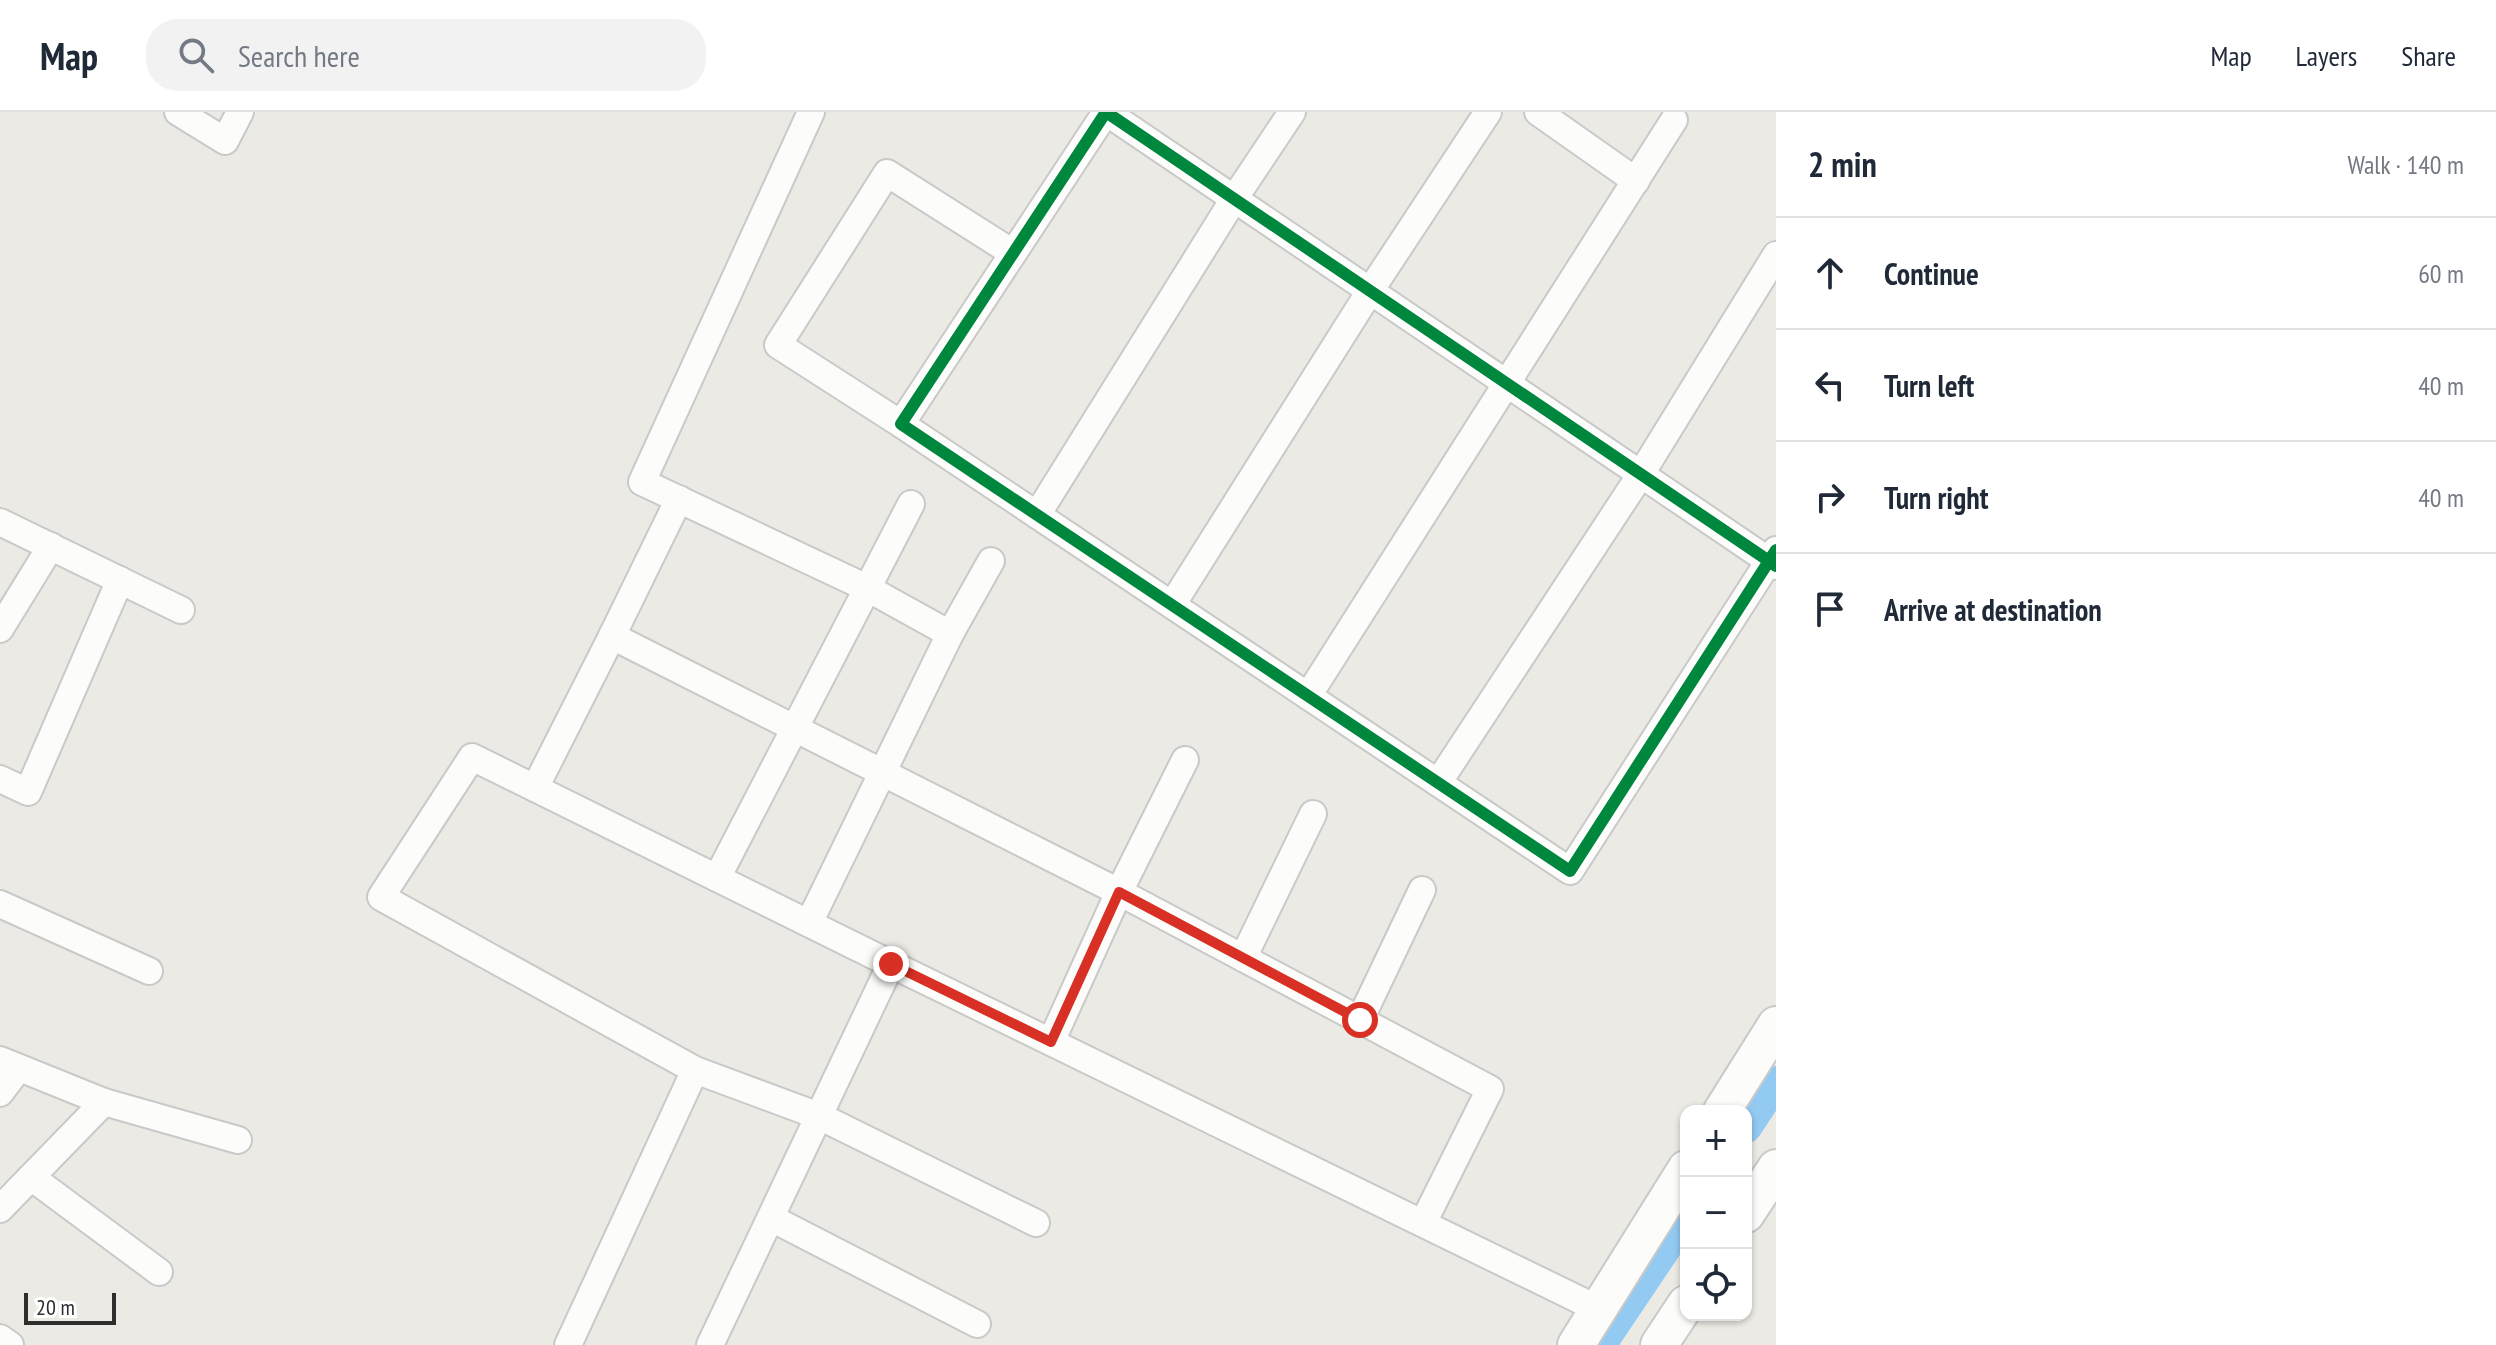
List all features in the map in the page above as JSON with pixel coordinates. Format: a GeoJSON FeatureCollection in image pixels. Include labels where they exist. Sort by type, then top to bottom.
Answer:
{"type":"FeatureCollection","features":[{"type":"Feature","properties":{"kind":"street"},"geometry":{"type":"LineString","coordinates":[[178,112],[225,141],[240,112]]}},
{"type":"Feature","properties":{"kind":"street"},"geometry":{"type":"LineString","coordinates":[[811,112],[642,482],[867,588],[950,634]]}},
{"type":"Feature","properties":{"kind":"street"},"geometry":{"type":"LineString","coordinates":[[901,424],[1106,112],[1641,474],[1774,559],[1570,871],[778,345],[887,173],[1013,253]]}},
{"type":"Feature","properties":{"kind":"street"},"geometry":{"type":"LineString","coordinates":[[1037,515],[1234,199],[1292,112]]}},
{"type":"Feature","properties":{"kind":"street"},"geometry":{"type":"LineString","coordinates":[[1172,605],[1370,291],[1488,112]]}},
{"type":"Feature","properties":{"kind":"street"},"geometry":{"type":"LineString","coordinates":[[1538,112],[1636,181]]}},
{"type":"Feature","properties":{"kind":"street"},"geometry":{"type":"LineString","coordinates":[[1308,696],[1674,120]]}},
{"type":"Feature","properties":{"kind":"street"},"geometry":{"type":"LineString","coordinates":[[1438,783],[1641,474],[1776,255]]}},
{"type":"Feature","properties":{"kind":"street"},"geometry":{"type":"LineString","coordinates":[[535,788],[679,499]]}},
{"type":"Feature","properties":{"kind":"street"},"geometry":{"type":"LineString","coordinates":[[717,878],[911,504]]}},
{"type":"Feature","properties":{"kind":"street"},"geometry":{"type":"LineString","coordinates":[[0,522],[181,610]]}},
{"type":"Feature","properties":{"kind":"street"},"geometry":{"type":"LineString","coordinates":[[0,629],[51,546]]}},
{"type":"Feature","properties":{"kind":"street"},"geometry":{"type":"LineString","coordinates":[[809,923],[950,634],[991,561]]}},
{"type":"Feature","properties":{"kind":"street"},"geometry":{"type":"LineString","coordinates":[[0,779],[28,792],[120,580]]}},
{"type":"Feature","properties":{"kind":"street"},"geometry":{"type":"LineString","coordinates":[[612,636],[1119,892],[1490,1089],[1423,1223]]}},
{"type":"Feature","properties":{"kind":"street"},"geometry":{"type":"LineString","coordinates":[[1036,1223],[819,1116],[695,1070],[381,897],[472,757],[1598,1309]]}},
{"type":"Feature","properties":{"kind":"street"},"geometry":{"type":"LineString","coordinates":[[1051,1042],[1119,892],[1185,760]]}},
{"type":"Feature","properties":{"kind":"street"},"geometry":{"type":"LineString","coordinates":[[1243,958],[1313,814]]}},
{"type":"Feature","properties":{"kind":"street"},"geometry":{"type":"LineString","coordinates":[[1360,1020],[1422,890]]}},
{"type":"Feature","properties":{"kind":"street"},"geometry":{"type":"LineString","coordinates":[[0,904],[149,971]]}},
{"type":"Feature","properties":{"kind":"street"},"geometry":{"type":"LineString","coordinates":[[717,1343],[771,1218],[891,964]]}},
{"type":"Feature","properties":{"kind":"street"},"geometry":{"type":"LineString","coordinates":[[1726,1105],[1776,1025]]}},
{"type":"Feature","properties":{"kind":"street"},"geometry":{"type":"LineString","coordinates":[[0,1093],[9,1064],[104,1102],[238,1140]]}},
{"type":"Feature","properties":{"kind":"street"},"geometry":{"type":"LineString","coordinates":[[568,1345],[695,1070]]}},
{"type":"Feature","properties":{"kind":"street"},"geometry":{"type":"LineString","coordinates":[[0,1209],[104,1102]]}},
{"type":"Feature","properties":{"kind":"street"},"geometry":{"type":"LineString","coordinates":[[1752,1205],[1776,1168]]}},
{"type":"Feature","properties":{"kind":"street"},"geometry":{"type":"LineString","coordinates":[[31,1177],[159,1272]]}},
{"type":"Feature","properties":{"kind":"street"},"geometry":{"type":"LineString","coordinates":[[1576,1345],[1681,1177]]}},
{"type":"Feature","properties":{"kind":"street"},"geometry":{"type":"LineString","coordinates":[[771,1218],[977,1324]]}},
{"type":"Feature","properties":{"kind":"street"},"geometry":{"type":"LineString","coordinates":[[1659,1345],[1680,1313]]}},
{"type":"Feature","properties":{"kind":"street"},"geometry":{"type":"LineString","coordinates":[[0,1338],[10,1345]]}},
{"type":"Feature","properties":{"kind":"waterway"},"geometry":{"type":"LineString","coordinates":[[1752,1118],[1776,1082]]}},
{"type":"Feature","properties":{"kind":"waterway"},"geometry":{"type":"LineString","coordinates":[[1600,1345],[1680,1226]]}},
{"type":"Feature","properties":{"kind":"cycle path"},"geometry":{"type":"LineString","coordinates":[[1776,550],[1769,561],[1570,871],[901,424],[1106,112],[1769,561],[1776,566]]}},
{"type":"Feature","properties":{"kind":"route"},"geometry":{"type":"LineString","coordinates":[[891,964],[1051,1042],[1119,892],[1360,1020]]}}]}
